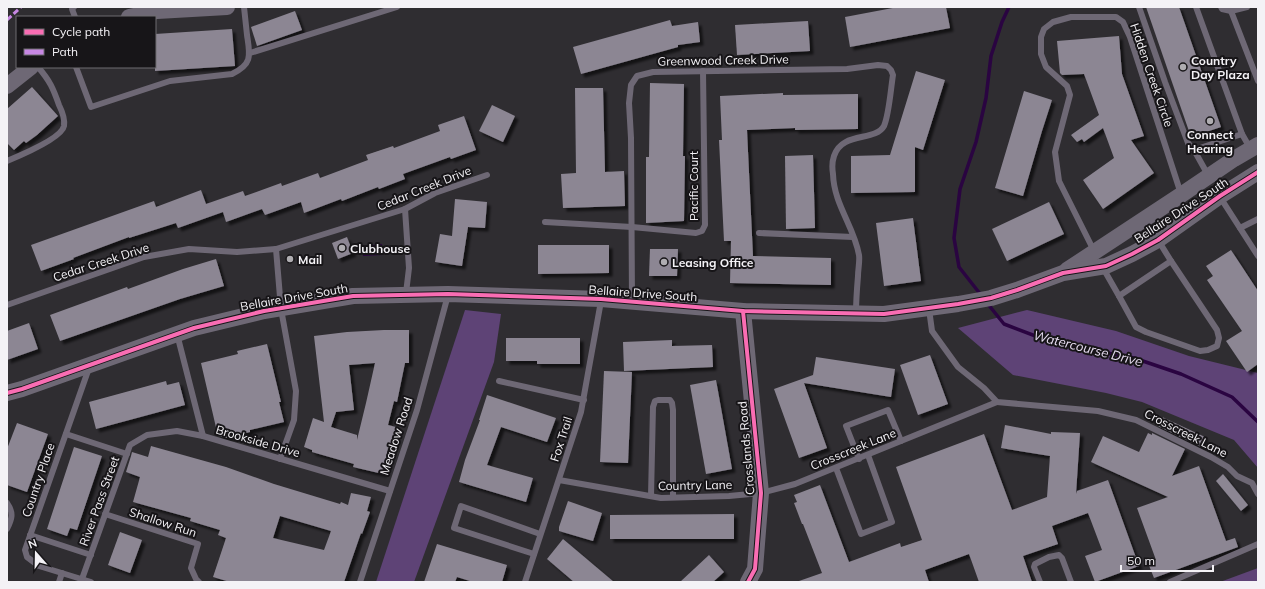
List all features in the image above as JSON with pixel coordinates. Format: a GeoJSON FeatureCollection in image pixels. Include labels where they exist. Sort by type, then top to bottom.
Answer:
{"type":"FeatureCollection","features":[{"type":"Feature","properties":{"kind":"street"},"geometry":{"type":"LineString","coordinates":[[134,16],[157,11],[227,7]]}},
{"type":"Feature","properties":{"kind":"street"},"geometry":{"type":"LineString","coordinates":[[7,86],[30,68]]}},
{"type":"Feature","properties":{"kind":"street","name":"Bellaire Drive South"},"geometry":{"type":"LineString","coordinates":[[1063,273],[1254,147]]}},
{"type":"Feature","properties":{"kind":"street","name":"Bellaire Drive South"},"geometry":{"type":"LineString","coordinates":[[7,393],[194,328],[264,311],[353,296],[448,294],[601,299],[743,311],[884,314],[958,304],[991,298],[1063,273],[1102,267],[1132,254],[1158,240],[1220,196],[1258,172]]}},
{"type":"Feature","properties":{"kind":"street","name":"Crosslands Road"},"geometry":{"type":"LineString","coordinates":[[743,311],[761,494],[755,569],[748,582]]}},
{"type":"Feature","properties":{"kind":"lane"},"geometry":{"type":"LineString","coordinates":[[74,7],[72,9],[74,16]]}},
{"type":"Feature","properties":{"kind":"lane"},"geometry":{"type":"LineString","coordinates":[[76,68],[91,107],[170,81],[232,74],[246,65],[250,53],[244,7]]}},
{"type":"Feature","properties":{"kind":"lane"},"geometry":{"type":"LineString","coordinates":[[250,53],[397,7]]}},
{"type":"Feature","properties":{"kind":"lane"},"geometry":{"type":"LineString","coordinates":[[1139,7],[1188,143],[1194,150],[1208,176]]}},
{"type":"Feature","properties":{"kind":"lane"},"geometry":{"type":"LineString","coordinates":[[1196,7],[1242,134],[1254,147]]}},
{"type":"Feature","properties":{"kind":"lane"},"geometry":{"type":"LineString","coordinates":[[1221,7],[1222,9],[1231,11],[1248,7]]}},
{"type":"Feature","properties":{"kind":"lane"},"geometry":{"type":"LineString","coordinates":[[1231,11],[1258,81]]}},
{"type":"Feature","properties":{"kind":"lane","name":"Hidden Creek Circle"},"geometry":{"type":"LineString","coordinates":[[1095,252],[1059,181],[1055,152],[1070,95],[1067,86],[1046,67],[1041,54],[1041,37],[1044,29],[1053,22],[1071,17],[1116,17],[1123,22],[1130,37],[1181,195]]}},
{"type":"Feature","properties":{"kind":"lane","name":"Greenwood Creek Drive"},"geometry":{"type":"LineString","coordinates":[[632,302],[631,138],[629,103],[631,86],[637,76],[654,72],[847,69],[878,65],[887,66],[893,74],[883,127],[873,135],[858,137],[848,141],[837,149],[832,166],[833,185],[840,207],[854,237]]}},
{"type":"Feature","properties":{"kind":"lane"},"geometry":{"type":"LineString","coordinates":[[7,161],[52,139],[61,133],[64,127],[64,118],[54,89],[39,68]]}},
{"type":"Feature","properties":{"kind":"lane","name":"Pacific Court"},"geometry":{"type":"LineString","coordinates":[[545,222],[632,227],[696,233],[702,231],[705,225],[703,71]]}},
{"type":"Feature","properties":{"kind":"lane"},"geometry":{"type":"LineString","coordinates":[[1194,150],[1242,134]]}},
{"type":"Feature","properties":{"kind":"lane","name":"Cedar Creek Drive"},"geometry":{"type":"LineString","coordinates":[[7,305],[144,257],[190,249],[237,252],[276,249],[405,209],[435,193],[487,175]]}},
{"type":"Feature","properties":{"kind":"lane"},"geometry":{"type":"LineString","coordinates":[[1220,196],[1258,256]]}},
{"type":"Feature","properties":{"kind":"lane"},"geometry":{"type":"LineString","coordinates":[[405,209],[409,268],[406,295]]}},
{"type":"Feature","properties":{"kind":"lane"},"geometry":{"type":"LineString","coordinates":[[1240,228],[1258,219]]}},
{"type":"Feature","properties":{"kind":"lane"},"geometry":{"type":"LineString","coordinates":[[759,233],[854,237],[859,256],[856,313]]}},
{"type":"Feature","properties":{"kind":"lane"},"geometry":{"type":"LineString","coordinates":[[1102,267],[1136,327],[1200,351],[1208,350],[1217,346],[1219,338],[1217,330],[1158,240]]}},
{"type":"Feature","properties":{"kind":"lane"},"geometry":{"type":"LineString","coordinates":[[276,249],[281,309],[296,391],[294,420],[280,459]]}},
{"type":"Feature","properties":{"kind":"lane"},"geometry":{"type":"LineString","coordinates":[[1119,296],[1172,261]]}},
{"type":"Feature","properties":{"kind":"lane","name":"Meadow Road"},"geometry":{"type":"LineString","coordinates":[[360,582],[417,410],[448,294]]}},
{"type":"Feature","properties":{"kind":"lane","name":"Fox Trail"},"geometry":{"type":"LineString","coordinates":[[525,582],[581,412],[601,299]]}},
{"type":"Feature","properties":{"kind":"lane"},"geometry":{"type":"LineString","coordinates":[[929,308],[932,330],[958,367],[984,388],[997,402]]}},
{"type":"Feature","properties":{"kind":"lane"},"geometry":{"type":"LineString","coordinates":[[177,334],[203,436]]}},
{"type":"Feature","properties":{"kind":"lane","name":"Country Place"},"geometry":{"type":"LineString","coordinates":[[62,573],[39,566],[27,557],[25,550],[91,365]]}},
{"type":"Feature","properties":{"kind":"lane"},"geometry":{"type":"LineString","coordinates":[[499,381],[584,400]]}},
{"type":"Feature","properties":{"kind":"lane"},"geometry":{"type":"LineString","coordinates":[[651,496],[653,408],[655,402],[658,400],[670,400],[673,410],[673,497]]}},
{"type":"Feature","properties":{"kind":"lane","name":"Crosscreek Lane"},"geometry":{"type":"LineString","coordinates":[[761,494],[796,484],[997,402],[1098,411],[1136,420],[1228,467],[1236,476],[1252,483],[1258,494]]}},
{"type":"Feature","properties":{"kind":"lane"},"geometry":{"type":"LineString","coordinates":[[858,459],[846,426],[888,410],[901,441]]}},
{"type":"Feature","properties":{"kind":"lane","name":"Brookside Drive"},"geometry":{"type":"LineString","coordinates":[[127,454],[130,445],[147,435],[177,431],[203,436],[390,491]]}},
{"type":"Feature","properties":{"kind":"lane"},"geometry":{"type":"LineString","coordinates":[[66,434],[127,454]]}},
{"type":"Feature","properties":{"kind":"lane","name":"River Pass Street"},"geometry":{"type":"LineString","coordinates":[[82,579],[127,454]]}},
{"type":"Feature","properties":{"kind":"lane"},"geometry":{"type":"LineString","coordinates":[[836,468],[861,534],[892,522],[868,455]]}},
{"type":"Feature","properties":{"kind":"lane","name":"Country Lane"},"geometry":{"type":"LineString","coordinates":[[559,480],[661,498],[761,494]]}},
{"type":"Feature","properties":{"kind":"lane"},"geometry":{"type":"LineString","coordinates":[[7,503],[12,515],[12,519],[7,529]]}},
{"type":"Feature","properties":{"kind":"lane"},"geometry":{"type":"LineString","coordinates":[[534,554],[454,528],[461,506],[540,534]]}},
{"type":"Feature","properties":{"kind":"lane","name":"Shallow Run"},"geometry":{"type":"LineString","coordinates":[[106,514],[198,544],[191,568],[196,580],[199,582]]}},
{"type":"Feature","properties":{"kind":"lane","name":"River Pass Street"},"geometry":{"type":"LineString","coordinates":[[30,535],[91,555]]}},
{"type":"Feature","properties":{"kind":"lane"},"geometry":{"type":"LineString","coordinates":[[1170,582],[1258,544]]}},
{"type":"Feature","properties":{"kind":"lane"},"geometry":{"type":"LineString","coordinates":[[1040,582],[1034,567],[1035,564],[1049,557],[1058,556],[1062,558],[1071,582]]}},
{"type":"Feature","properties":{"kind":"lane"},"geometry":{"type":"LineString","coordinates":[[59,582],[62,573],[91,582]]}},
{"type":"Feature","properties":{"kind":"shaded area"},"geometry":{"type":"Polygon","coordinates":[[[382,244],[383,255],[363,256],[363,246],[382,244]]]}},
{"type":"Feature","properties":{"kind":"shaded area"},"geometry":{"type":"Polygon","coordinates":[[[465,310],[501,314],[494,362],[414,582],[376,582],[465,310]]]}},
{"type":"Feature","properties":{"kind":"shaded area"},"geometry":{"type":"Polygon","coordinates":[[[1027,310],[1116,331],[1189,356],[1258,373],[1258,468],[1234,440],[1142,402],[1106,393],[1013,375],[958,328],[1027,310]]]}},
{"type":"Feature","properties":{"kind":"shaded area"},"geometry":{"type":"Polygon","coordinates":[[[1258,568],[1258,582],[1220,582],[1258,568]]]}},
{"type":"Feature","properties":{"kind":"building"},"geometry":{"type":"Polygon","coordinates":[[[898,7],[946,7],[950,28],[850,47],[845,17],[898,7]]]}},
{"type":"Feature","properties":{"kind":"building","name":"Country Day Plaza"},"geometry":{"type":"Polygon","coordinates":[[[1146,7],[1179,7],[1221,127],[1191,137],[1146,7]]]}},
{"type":"Feature","properties":{"kind":"building"},"geometry":{"type":"Polygon","coordinates":[[[295,11],[302,30],[257,46],[251,27],[295,11]]]}},
{"type":"Feature","properties":{"kind":"building"},"geometry":{"type":"Polygon","coordinates":[[[670,20],[672,26],[698,22],[700,42],[678,45],[678,47],[581,74],[573,47],[670,20]]]}},
{"type":"Feature","properties":{"kind":"building"},"geometry":{"type":"Polygon","coordinates":[[[808,21],[810,51],[737,55],[735,25],[808,21]]]}},
{"type":"Feature","properties":{"kind":"building"},"geometry":{"type":"Polygon","coordinates":[[[232,29],[235,66],[155,71],[156,34],[232,29]]]}},
{"type":"Feature","properties":{"kind":"building"},"geometry":{"type":"Polygon","coordinates":[[[1119,36],[1122,74],[1144,136],[1131,140],[1154,173],[1103,209],[1083,180],[1114,158],[1103,128],[1084,142],[1082,139],[1077,142],[1071,135],[1099,115],[1084,74],[1062,75],[1060,73],[1057,41],[1119,36]]]}},
{"type":"Feature","properties":{"kind":"building"},"geometry":{"type":"Polygon","coordinates":[[[916,71],[945,80],[923,150],[915,147],[915,192],[851,193],[851,156],[890,155],[916,71]]]}},
{"type":"Feature","properties":{"kind":"building"},"geometry":{"type":"Polygon","coordinates":[[[650,83],[684,84],[684,221],[646,223],[646,157],[649,157],[650,83]]]}},
{"type":"Feature","properties":{"kind":"building"},"geometry":{"type":"Polygon","coordinates":[[[32,87],[58,116],[37,135],[26,143],[24,141],[14,150],[7,143],[7,109],[32,87]]]}},
{"type":"Feature","properties":{"kind":"building"},"geometry":{"type":"Polygon","coordinates":[[[575,88],[603,88],[605,172],[624,171],[625,206],[563,208],[561,174],[576,173],[575,88]]]}},
{"type":"Feature","properties":{"kind":"building"},"geometry":{"type":"Polygon","coordinates":[[[1024,91],[1052,100],[1023,196],[995,188],[1024,91]]]}},
{"type":"Feature","properties":{"kind":"building"},"geometry":{"type":"Polygon","coordinates":[[[783,93],[783,95],[858,94],[858,129],[795,130],[795,128],[747,130],[753,256],[831,258],[831,285],[730,283],[731,241],[724,241],[719,140],[722,140],[720,96],[783,93]]]}},
{"type":"Feature","properties":{"kind":"building"},"geometry":{"type":"Polygon","coordinates":[[[492,105],[515,116],[503,142],[479,131],[492,105]]]}},
{"type":"Feature","properties":{"kind":"building"},"geometry":{"type":"Polygon","coordinates":[[[464,116],[476,150],[451,159],[450,157],[403,174],[405,179],[379,189],[378,187],[342,201],[341,199],[304,213],[301,202],[265,215],[262,209],[226,222],[223,212],[178,228],[176,223],[129,237],[41,271],[31,245],[154,201],[156,207],[201,190],[206,204],[243,191],[245,196],[281,183],[282,186],[318,173],[320,178],[368,160],[366,155],[393,146],[394,148],[440,131],[438,125],[464,116]]]}},
{"type":"Feature","properties":{"kind":"building"},"geometry":{"type":"Polygon","coordinates":[[[813,155],[815,228],[786,229],[785,156],[813,155]]]}},
{"type":"Feature","properties":{"kind":"building"},"geometry":{"type":"Polygon","coordinates":[[[455,199],[487,202],[485,228],[468,227],[462,266],[435,262],[440,234],[452,236],[455,199]]]}},
{"type":"Feature","properties":{"kind":"building"},"geometry":{"type":"Polygon","coordinates":[[[1049,202],[1064,234],[1007,261],[992,229],[1049,202]]]}},
{"type":"Feature","properties":{"kind":"building"},"geometry":{"type":"Polygon","coordinates":[[[913,218],[921,281],[884,286],[876,223],[913,218]]]}},
{"type":"Feature","properties":{"kind":"building","name":"Clubhouse"},"geometry":{"type":"Polygon","coordinates":[[[347,237],[353,253],[338,259],[332,243],[347,237]]]}},
{"type":"Feature","properties":{"kind":"building"},"geometry":{"type":"Polygon","coordinates":[[[538,245],[609,245],[609,273],[538,274],[538,245]]]}},
{"type":"Feature","properties":{"kind":"building","name":"Leasing Office"},"geometry":{"type":"Polygon","coordinates":[[[650,249],[678,249],[677,276],[649,276],[650,249]]]}},
{"type":"Feature","properties":{"kind":"building"},"geometry":{"type":"Polygon","coordinates":[[[1231,250],[1258,291],[1258,364],[1247,372],[1226,341],[1242,331],[1207,280],[1213,276],[1206,266],[1231,250]]]}},
{"type":"Feature","properties":{"kind":"building"},"geometry":{"type":"Polygon","coordinates":[[[216,259],[224,286],[180,299],[60,341],[50,315],[127,287],[128,289],[216,259]]]}},
{"type":"Feature","properties":{"kind":"building"},"geometry":{"type":"Polygon","coordinates":[[[29,323],[38,349],[7,360],[7,331],[29,323]]]}},
{"type":"Feature","properties":{"kind":"building"},"geometry":{"type":"Polygon","coordinates":[[[409,330],[409,363],[405,363],[397,402],[394,401],[388,425],[396,427],[391,449],[388,448],[383,474],[353,467],[354,464],[312,452],[312,450],[304,447],[313,418],[324,422],[314,336],[347,332],[409,330]],[[375,363],[349,365],[354,410],[336,412],[331,427],[357,435],[357,440],[375,363]]]}},
{"type":"Feature","properties":{"kind":"building"},"geometry":{"type":"Polygon","coordinates":[[[506,338],[580,338],[580,364],[537,364],[537,361],[506,361],[506,338]]]}},
{"type":"Feature","properties":{"kind":"building"},"geometry":{"type":"Polygon","coordinates":[[[672,340],[672,346],[712,345],[713,367],[624,371],[623,342],[672,340]]]}},
{"type":"Feature","properties":{"kind":"building"},"geometry":{"type":"Polygon","coordinates":[[[267,344],[281,402],[279,402],[284,422],[250,430],[250,432],[227,438],[218,436],[201,363],[238,354],[237,351],[267,344]]]}},
{"type":"Feature","properties":{"kind":"building"},"geometry":{"type":"Polygon","coordinates":[[[930,355],[948,404],[918,415],[900,365],[930,355]]]}},
{"type":"Feature","properties":{"kind":"building"},"geometry":{"type":"Polygon","coordinates":[[[816,357],[895,369],[891,397],[804,383],[827,448],[799,458],[774,389],[813,375],[816,357]]]}},
{"type":"Feature","properties":{"kind":"building"},"geometry":{"type":"Polygon","coordinates":[[[604,371],[632,372],[628,463],[600,462],[604,371]]]}},
{"type":"Feature","properties":{"kind":"building"},"geometry":{"type":"Polygon","coordinates":[[[716,380],[732,469],[706,474],[690,385],[716,380]]]}},
{"type":"Feature","properties":{"kind":"building"},"geometry":{"type":"Polygon","coordinates":[[[166,381],[167,385],[179,382],[185,405],[96,429],[89,402],[166,381]]]}},
{"type":"Feature","properties":{"kind":"building"},"geometry":{"type":"Polygon","coordinates":[[[487,395],[556,418],[547,442],[501,427],[487,465],[533,478],[526,502],[459,482],[487,395]]]}},
{"type":"Feature","properties":{"kind":"building"},"geometry":{"type":"Polygon","coordinates":[[[1160,416],[1205,437],[1201,447],[1156,425],[1160,416]]]}},
{"type":"Feature","properties":{"kind":"building"},"geometry":{"type":"Polygon","coordinates":[[[17,423],[48,434],[27,492],[7,485],[7,449],[17,423]]]}},
{"type":"Feature","properties":{"kind":"building"},"geometry":{"type":"Polygon","coordinates":[[[1005,425],[1051,434],[1051,432],[1080,433],[1076,494],[1077,491],[1108,480],[1139,566],[1095,582],[1085,556],[1102,550],[1088,513],[1052,526],[1058,544],[1023,556],[1032,582],[979,582],[969,554],[925,570],[929,582],[799,581],[822,573],[794,503],[797,502],[794,495],[820,485],[849,562],[900,543],[901,547],[922,540],[896,467],[984,434],[1012,510],[1047,497],[1050,456],[1001,448],[1005,425]]]}},
{"type":"Feature","properties":{"kind":"building"},"geometry":{"type":"Polygon","coordinates":[[[1148,433],[1152,435],[1152,433],[1185,449],[1172,476],[1199,466],[1226,541],[1235,538],[1238,547],[1154,578],[1148,563],[1156,560],[1137,508],[1168,497],[1091,462],[1103,436],[1139,452],[1148,433]]]}},
{"type":"Feature","properties":{"kind":"building"},"geometry":{"type":"Polygon","coordinates":[[[151,446],[226,467],[274,484],[340,504],[341,502],[348,505],[351,493],[371,497],[367,511],[370,512],[344,582],[230,582],[213,577],[226,538],[218,535],[220,530],[190,521],[191,518],[133,502],[140,477],[126,472],[132,452],[148,457],[151,446]],[[280,516],[273,538],[324,550],[331,531],[280,516]]]}},
{"type":"Feature","properties":{"kind":"building"},"geometry":{"type":"Polygon","coordinates":[[[74,447],[102,456],[77,530],[70,528],[67,536],[47,529],[74,447]]]}},
{"type":"Feature","properties":{"kind":"building"},"geometry":{"type":"Polygon","coordinates":[[[1223,474],[1248,505],[1241,511],[1216,481],[1223,474]]]}},
{"type":"Feature","properties":{"kind":"building"},"geometry":{"type":"Polygon","coordinates":[[[568,501],[602,513],[593,541],[559,531],[568,501]]]}},
{"type":"Feature","properties":{"kind":"building"},"geometry":{"type":"Polygon","coordinates":[[[734,514],[734,539],[610,539],[610,515],[734,514]]]}},
{"type":"Feature","properties":{"kind":"building"},"geometry":{"type":"Polygon","coordinates":[[[120,532],[142,540],[130,573],[108,565],[120,532]]]}},
{"type":"Feature","properties":{"kind":"building"},"geometry":{"type":"Polygon","coordinates":[[[563,539],[614,582],[574,582],[547,559],[563,539]]]}},
{"type":"Feature","properties":{"kind":"building"},"geometry":{"type":"Polygon","coordinates":[[[437,544],[507,565],[502,582],[473,582],[457,577],[455,582],[424,582],[437,544]]]}},
{"type":"Feature","properties":{"kind":"building"},"geometry":{"type":"Polygon","coordinates":[[[709,555],[724,572],[713,582],[680,582],[709,555]]]}},
{"type":"Feature","properties":{"kind":"waterway","name":"Watercourse Drive"},"geometry":{"type":"LineString","coordinates":[[981,295],[959,267],[954,238],[960,189],[976,142],[986,98],[991,56],[1002,22],[1009,7]]}},
{"type":"Feature","properties":{"kind":"waterway","name":"Watercourse Drive"},"geometry":{"type":"LineString","coordinates":[[987,303],[1004,324],[1046,340],[1134,358],[1181,374],[1232,397],[1258,422]]}},
{"type":"Feature","properties":{"kind":"marked path"},"geometry":{"type":"LineString","coordinates":[[7,20],[21,7]]}},
{"type":"Feature","properties":{"kind":"cycle path"},"geometry":{"type":"LineString","coordinates":[[7,393],[194,328],[264,311],[353,296],[448,294],[601,299],[743,311],[884,314],[958,304],[991,298],[1063,273],[1106,266],[1158,240],[1220,196],[1258,172]]}},
{"type":"Feature","properties":{"kind":"cycle path"},"geometry":{"type":"LineString","coordinates":[[743,311],[761,493],[755,569],[748,582]]}},
{"type":"Feature","properties":{"kind":"place","name":"Country Day Plaza"},"geometry":{"type":"Point","coordinates":[1183,67]}},
{"type":"Feature","properties":{"kind":"place","name":"Connect Hearing"},"geometry":{"type":"Point","coordinates":[1210,121]}},
{"type":"Feature","properties":{"kind":"place","name":"Clubhouse"},"geometry":{"type":"Point","coordinates":[342,248]}},
{"type":"Feature","properties":{"kind":"place","name":"Mail"},"geometry":{"type":"Point","coordinates":[290,259]}},
{"type":"Feature","properties":{"kind":"place","name":"Leasing Office"},"geometry":{"type":"Point","coordinates":[664,262]}}]}
